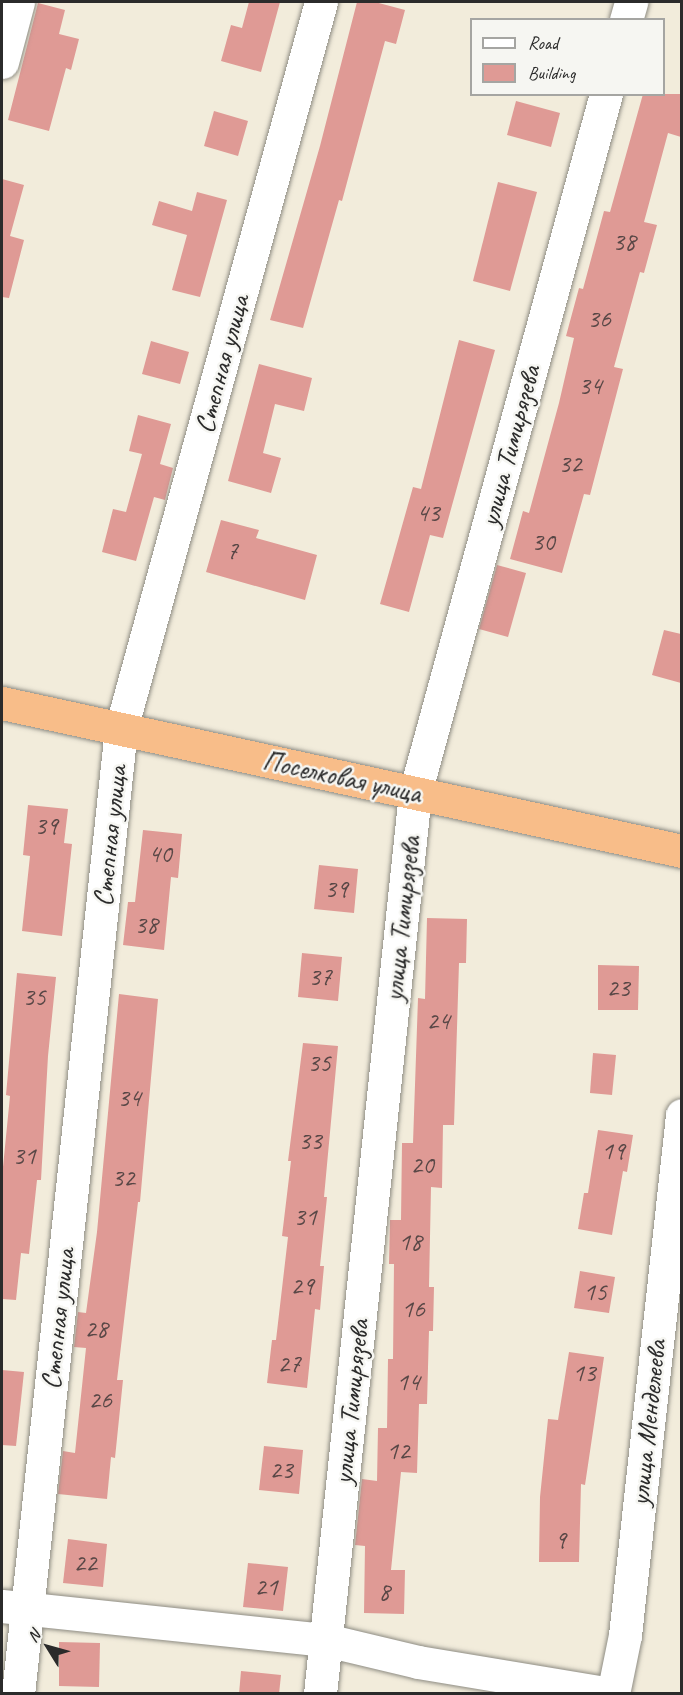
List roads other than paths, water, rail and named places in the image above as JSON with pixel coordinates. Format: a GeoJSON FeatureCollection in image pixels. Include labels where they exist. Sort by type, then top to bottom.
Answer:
{"type":"FeatureCollection","features":[{"type":"Feature","properties":{"kind":"highway","name":"Поселковая улица"},"geometry":{"type":"LineString","coordinates":[[2,703],[681,851]]}},
{"type":"Feature","properties":{"kind":"street"},"geometry":{"type":"LineString","coordinates":[[2,62],[18,2]]}},
{"type":"Feature","properties":{"kind":"street","name":"Степная улица"},"geometry":{"type":"LineString","coordinates":[[18,1694],[15,1606],[122,729],[321,2]]}},
{"type":"Feature","properties":{"kind":"street"},"geometry":{"type":"LineString","coordinates":[[627,18],[631,2]]}},
{"type":"Feature","properties":{"kind":"street","name":"улица Тимирязева"},"geometry":{"type":"LineString","coordinates":[[320,1694],[416,793],[605,96]]}},
{"type":"Feature","properties":{"kind":"street","name":"улица Менделеева"},"geometry":{"type":"LineString","coordinates":[[612,1694],[625,1635],[681,1115]]}},
{"type":"Feature","properties":{"kind":"street"},"geometry":{"type":"LineString","coordinates":[[15,1606],[326,1640],[418,1662],[612,1694]]}}]}
